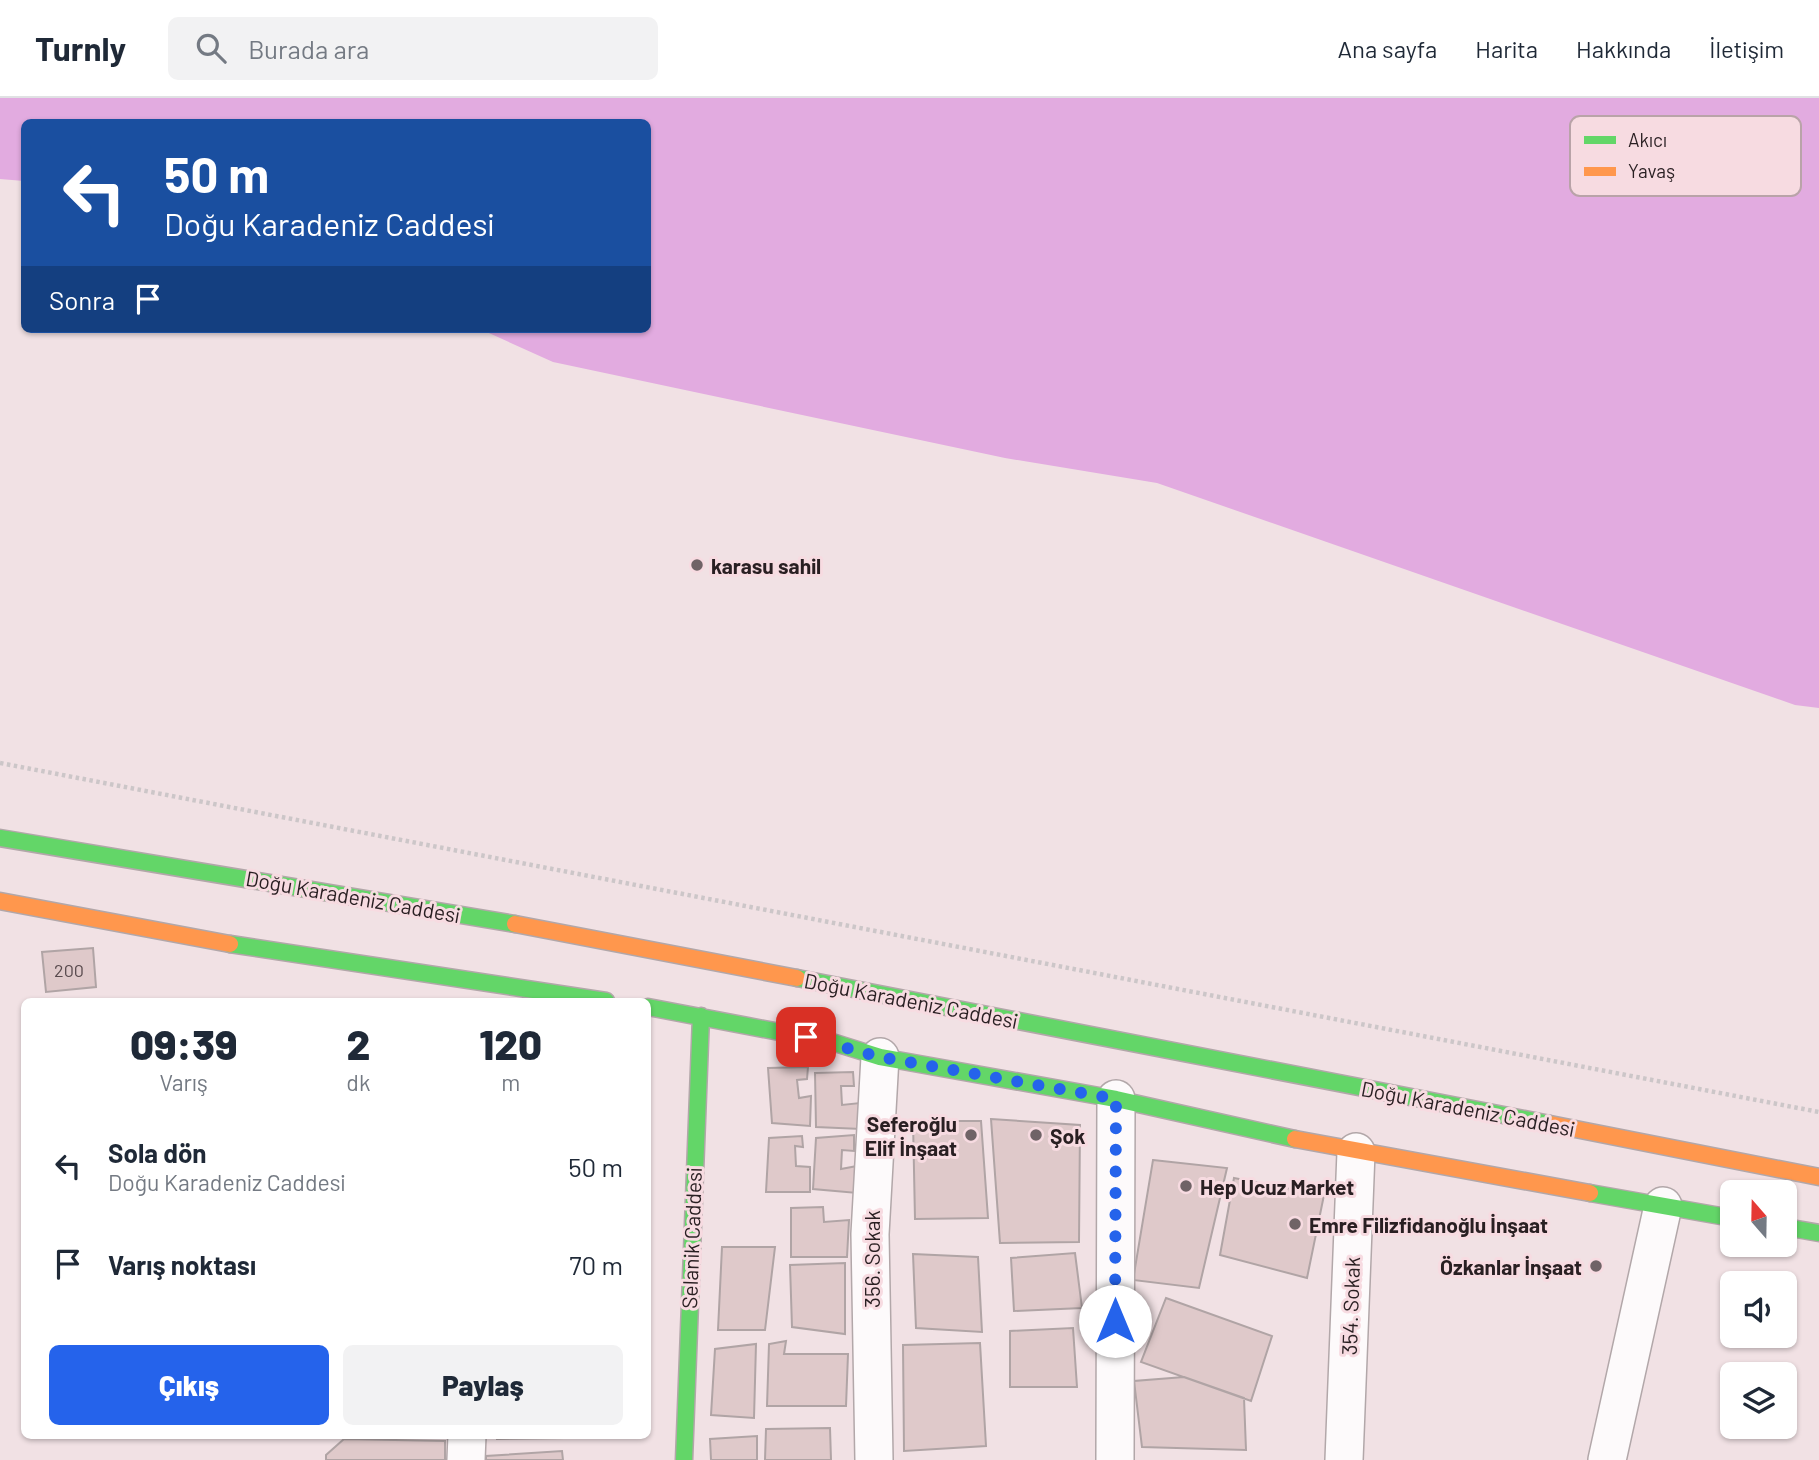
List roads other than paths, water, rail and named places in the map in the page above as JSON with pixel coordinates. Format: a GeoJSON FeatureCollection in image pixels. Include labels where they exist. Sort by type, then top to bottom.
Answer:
{"type":"FeatureCollection","features":[{"type":"Feature","properties":{"kind":"main road","name":"Doğu Karadeniz Caddesi"},"geometry":{"type":"LineString","coordinates":[[0,838],[422,907],[1180,1051],[1819,1177]]}},
{"type":"Feature","properties":{"kind":"main road"},"geometry":{"type":"LineString","coordinates":[[0,901],[472,991],[566,998]]}},
{"type":"Feature","properties":{"kind":"main road"},"geometry":{"type":"LineString","coordinates":[[651,1008],[832,1042],[880,1057],[1116,1099],[1356,1153],[1720,1216]]}},
{"type":"Feature","properties":{"kind":"main road","name":"Selanik Caddesi"},"geometry":{"type":"LineString","coordinates":[[684,1460],[701,1016]]}},
{"type":"Feature","properties":{"kind":"main road"},"geometry":{"type":"LineString","coordinates":[[1797,1229],[1819,1233]]}},
{"type":"Feature","properties":{"kind":"street","name":"356. Sokak"},"geometry":{"type":"LineString","coordinates":[[874,1460],[870,1234],[880,1057]]}},
{"type":"Feature","properties":{"kind":"street"},"geometry":{"type":"LineString","coordinates":[[1115,1460],[1116,1099]]}},
{"type":"Feature","properties":{"kind":"street","name":"354. Sokak"},"geometry":{"type":"LineString","coordinates":[[1344,1460],[1356,1153]]}},
{"type":"Feature","properties":{"kind":"street"},"geometry":{"type":"LineString","coordinates":[[1607,1460],[1663,1206]]}},
{"type":"Feature","properties":{"kind":"street"},"geometry":{"type":"LineString","coordinates":[[467,1439],[467,1460]]}},
{"type":"Feature","properties":{"kind":"place","name":"karasu sahil"},"geometry":{"type":"Point","coordinates":[697,565]}},
{"type":"Feature","properties":{"kind":"place","name":"Seferoğlu Elif İnşaat"},"geometry":{"type":"Point","coordinates":[971,1135]}},
{"type":"Feature","properties":{"kind":"place","name":"Şok"},"geometry":{"type":"Point","coordinates":[1036,1135]}},
{"type":"Feature","properties":{"kind":"place","name":"Hep Ucuz Market"},"geometry":{"type":"Point","coordinates":[1186,1186]}},
{"type":"Feature","properties":{"kind":"place","name":"Emre Filizfidanoğlu İnşaat"},"geometry":{"type":"Point","coordinates":[1295,1224]}},
{"type":"Feature","properties":{"kind":"place","name":"Özkanlar İnşaat"},"geometry":{"type":"Point","coordinates":[1596,1266]}}]}
